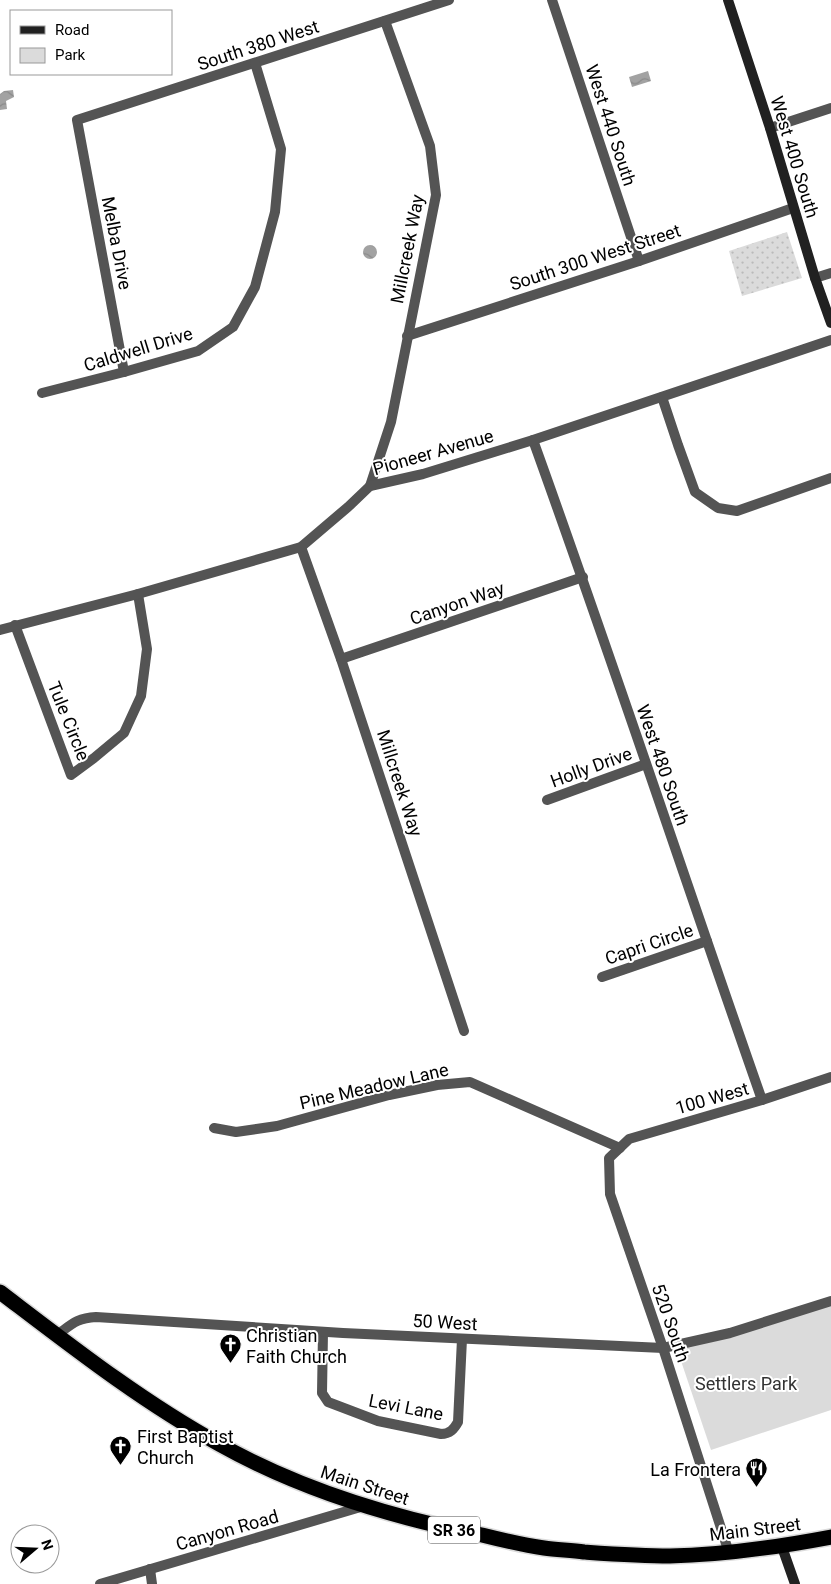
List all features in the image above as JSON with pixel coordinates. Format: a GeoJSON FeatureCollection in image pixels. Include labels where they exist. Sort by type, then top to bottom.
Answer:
{"type":"FeatureCollection","features":[{"type":"Feature","properties":{"kind":"highway","name":"Main Street"},"geometry":{"type":"LineString","coordinates":[[0,1292],[170,1416],[220,1445],[288,1478],[364,1506],[426,1524],[545,1548],[631,1555],[669,1556],[730,1553],[782,1547],[831,1537]]}},
{"type":"Feature","properties":{"kind":"street","name":"South 380 West"},"geometry":{"type":"LineString","coordinates":[[77,120],[449,0]]}},
{"type":"Feature","properties":{"kind":"street","name":"West 440 South"},"geometry":{"type":"LineString","coordinates":[[552,0],[639,261]]}},
{"type":"Feature","properties":{"kind":"street","name":"West 400 South"},"geometry":{"type":"LineString","coordinates":[[728,0],[831,323]]}},
{"type":"Feature","properties":{"kind":"street","name":"Millcreek Way"},"geometry":{"type":"LineString","coordinates":[[370,486],[390,422],[436,195],[430,146],[385,21]]}},
{"type":"Feature","properties":{"kind":"street","name":"Caldwell Drive"},"geometry":{"type":"LineString","coordinates":[[42,394],[198,351],[233,326],[255,287],[275,212],[281,149],[254,63]]}},
{"type":"Feature","properties":{"kind":"street"},"geometry":{"type":"LineString","coordinates":[[770,128],[831,108]]}},
{"type":"Feature","properties":{"kind":"street","name":"Melba Drive"},"geometry":{"type":"LineString","coordinates":[[77,120],[124,372]]}},
{"type":"Feature","properties":{"kind":"street","name":"South 300 West Street"},"geometry":{"type":"LineString","coordinates":[[407,336],[639,261],[793,208]]}},
{"type":"Feature","properties":{"kind":"street"},"geometry":{"type":"LineString","coordinates":[[816,278],[831,273]]}},
{"type":"Feature","properties":{"kind":"street","name":"Pioneer Avenue"},"geometry":{"type":"LineString","coordinates":[[0,630],[138,594],[301,547],[370,486],[423,474],[533,440],[831,340]]}},
{"type":"Feature","properties":{"kind":"street"},"geometry":{"type":"LineString","coordinates":[[662,396],[696,492],[718,508],[737,511],[831,478]]}},
{"type":"Feature","properties":{"kind":"street","name":"West 480 South"},"geometry":{"type":"LineString","coordinates":[[533,440],[583,577],[762,1100]]}},
{"type":"Feature","properties":{"kind":"street","name":"Millcreek Way"},"geometry":{"type":"LineString","coordinates":[[301,547],[342,659],[464,1031]]}},
{"type":"Feature","properties":{"kind":"street","name":"Canyon Way"},"geometry":{"type":"LineString","coordinates":[[342,659],[583,577]]}},
{"type":"Feature","properties":{"kind":"street","name":"Tule Circle"},"geometry":{"type":"LineString","coordinates":[[15,625],[71,775],[124,733],[141,696],[147,649],[138,594]]}},
{"type":"Feature","properties":{"kind":"street","name":"Holly Drive"},"geometry":{"type":"LineString","coordinates":[[547,800],[646,764]]}},
{"type":"Feature","properties":{"kind":"street","name":"Capri Circle"},"geometry":{"type":"LineString","coordinates":[[602,977],[707,941]]}},
{"type":"Feature","properties":{"kind":"street","name":"100 West"},"geometry":{"type":"LineString","coordinates":[[608,1158],[629,1140],[831,1077]]}},
{"type":"Feature","properties":{"kind":"street","name":"Pine Meadow Lane"},"geometry":{"type":"LineString","coordinates":[[214,1128],[236,1132],[277,1126],[389,1095],[437,1085],[470,1082],[620,1148]]}},
{"type":"Feature","properties":{"kind":"street","name":"520 South"},"geometry":{"type":"LineString","coordinates":[[608,1158],[610,1194],[730,1553]]}},
{"type":"Feature","properties":{"kind":"street","name":"50 West"},"geometry":{"type":"LineString","coordinates":[[57,1335],[74,1322],[83,1318],[96,1317],[323,1332],[663,1348],[730,1333],[831,1301]]}},
{"type":"Feature","properties":{"kind":"street","name":"Levi Lane"},"geometry":{"type":"LineString","coordinates":[[323,1332],[322,1390],[324,1398],[328,1402],[378,1421],[446,1434],[458,1422],[462,1339]]}},
{"type":"Feature","properties":{"kind":"street","name":"Canyon Road"},"geometry":{"type":"LineString","coordinates":[[100,1584],[364,1506]]}},
{"type":"Feature","properties":{"kind":"street"},"geometry":{"type":"LineString","coordinates":[[782,1547],[795,1584]]}},
{"type":"Feature","properties":{"kind":"street"},"geometry":{"type":"LineString","coordinates":[[150,1569],[152,1584]]}},
{"type":"Feature","properties":{"kind":"green space"},"geometry":{"type":"Polygon","coordinates":[[[787,232],[802,278],[742,296],[729,251],[787,232]]]}},
{"type":"Feature","properties":{"kind":"green space","name":"Settlers Park"},"geometry":{"type":"Polygon","coordinates":[[[831,1304],[831,1410],[711,1450],[677,1349],[831,1304]]]}},
{"type":"Feature","properties":{"kind":"water"},"geometry":{"type":"Polygon","coordinates":[[[648,71],[651,81],[632,87],[629,77],[648,71]]]}},
{"type":"Feature","properties":{"kind":"water"},"geometry":{"type":"Polygon","coordinates":[[[13,90],[14,97],[6,101],[7,109],[0,110],[0,94],[4,91],[13,90]]]}},
{"type":"Feature","properties":{"kind":"water"},"geometry":{"type":"Polygon","coordinates":[[[367,245],[373,245],[377,252],[373,259],[367,259],[363,255],[363,249],[367,245]]]}},
{"type":"Feature","properties":{"kind":"place","name":"Christian Faith Church"},"geometry":{"type":"Point","coordinates":[230,1364]}},
{"type":"Feature","properties":{"kind":"place","name":"First Baptist Church"},"geometry":{"type":"Point","coordinates":[121,1465]}},
{"type":"Feature","properties":{"kind":"place","name":"La Frontera"},"geometry":{"type":"Point","coordinates":[757,1488]}}]}
